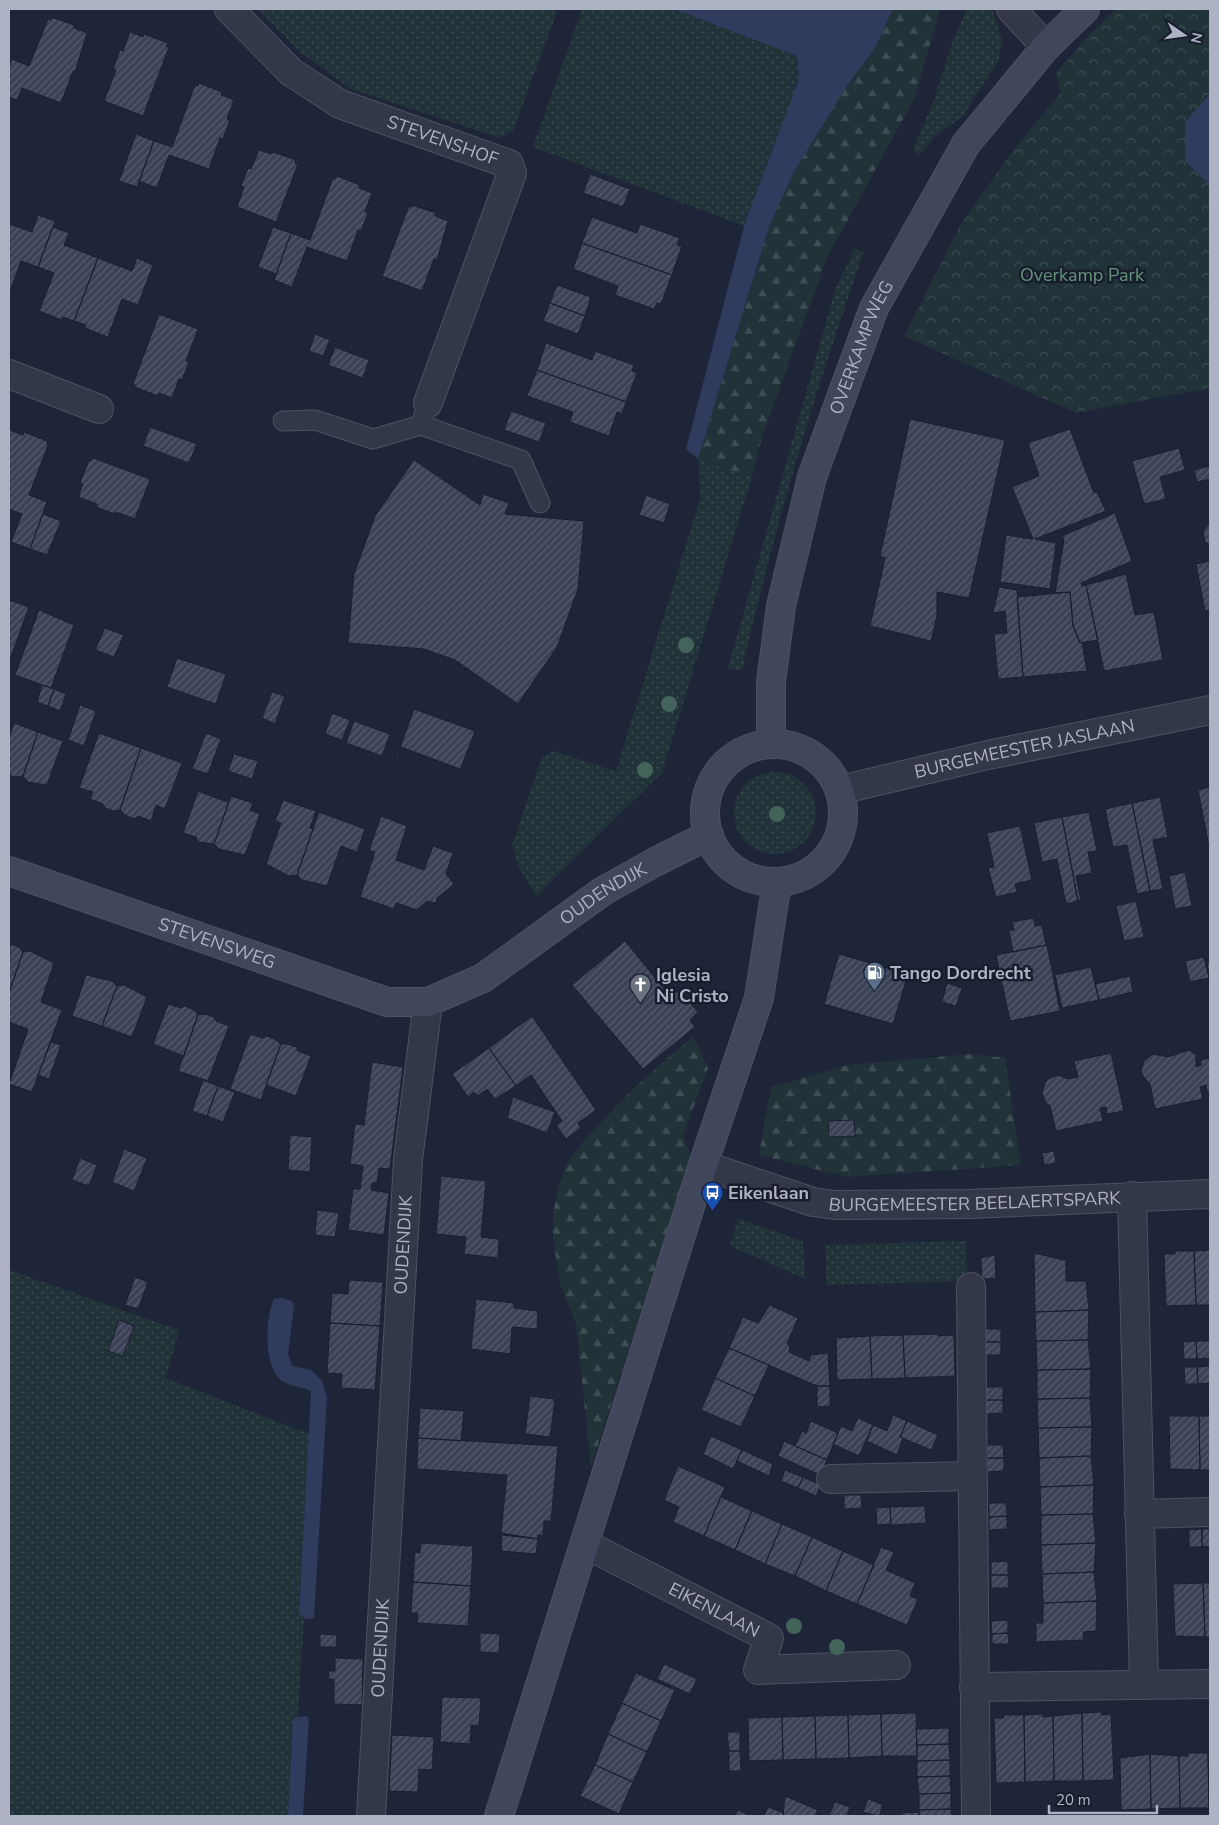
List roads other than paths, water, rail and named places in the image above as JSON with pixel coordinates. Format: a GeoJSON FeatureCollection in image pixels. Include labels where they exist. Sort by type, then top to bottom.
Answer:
{"type":"FeatureCollection","features":[{"type":"Feature","properties":{"kind":"street","name":"STEVENSHOF"},"geometry":{"type":"LineString","coordinates":[[229,9],[291,72],[340,104],[509,164],[512,174],[425,414]]}},
{"type":"Feature","properties":{"kind":"street"},"geometry":{"type":"LineString","coordinates":[[1010,9],[1046,47]]}},
{"type":"Feature","properties":{"kind":"street","name":"OVERKAMPWEG"},"geometry":{"type":"LineString","coordinates":[[771,744],[771,682],[781,606],[812,477],[874,308],[966,144],[1046,47],[1085,9]]}},
{"type":"Feature","properties":{"kind":"street"},"geometry":{"type":"LineString","coordinates":[[9,374],[99,409]]}},
{"type":"Feature","properties":{"kind":"street","name":"BURGEMEESTER JASLAAN"},"geometry":{"type":"LineString","coordinates":[[840,790],[988,755],[1210,710]]}},
{"type":"Feature","properties":{"kind":"street"},"geometry":{"type":"LineString","coordinates":[[771,744],[786,744],[814,756],[829,771],[840,790],[843,804],[840,832],[827,857],[805,875],[778,882],[763,881],[736,870],[716,849],[710,835],[706,810],[707,797],[718,774],[735,756],[747,749],[771,744]]}},
{"type":"Feature","properties":{"kind":"street","name":"OUDENDIJK"},"geometry":{"type":"LineString","coordinates":[[371,1816],[408,1160],[428,1002],[483,978],[603,891],[710,835]]}},
{"type":"Feature","properties":{"kind":"street","name":"STEVENSWEG"},"geometry":{"type":"LineString","coordinates":[[9,871],[388,1002],[428,1002]]}},
{"type":"Feature","properties":{"kind":"street"},"geometry":{"type":"LineString","coordinates":[[499,1816],[704,1165],[759,998],[778,882]]}},
{"type":"Feature","properties":{"kind":"street","name":"BURGEMEESTER BEELAERTSPARK"},"geometry":{"type":"LineString","coordinates":[[704,1165],[813,1202],[835,1205],[969,1204],[1210,1194]]}},
{"type":"Feature","properties":{"kind":"street","name":"BURGEMEESTER BEELAERTSPARK"},"geometry":{"type":"LineString","coordinates":[[1132,1196],[1144,1685]]}},
{"type":"Feature","properties":{"kind":"street"},"geometry":{"type":"LineString","coordinates":[[972,1288],[976,1816]]}},
{"type":"Feature","properties":{"kind":"street"},"geometry":{"type":"LineString","coordinates":[[831,1479],[972,1476]]}},
{"type":"Feature","properties":{"kind":"street"},"geometry":{"type":"LineString","coordinates":[[1139,1514],[1210,1512]]}},
{"type":"Feature","properties":{"kind":"street","name":"EIKENLAAN"},"geometry":{"type":"LineString","coordinates":[[585,1544],[769,1638],[758,1670],[896,1665]]}},
{"type":"Feature","properties":{"kind":"street"},"geometry":{"type":"LineString","coordinates":[[974,1687],[1210,1684]]}},
{"type":"Feature","properties":{"kind":"lane"},"geometry":{"type":"LineString","coordinates":[[283,421],[315,420],[373,439],[425,414],[521,460],[540,503]]}},
{"type":"Feature","properties":{"kind":"water"},"geometry":{"type":"Polygon","coordinates":[[[674,9],[893,9],[875,48],[847,86],[794,172],[769,227],[698,459],[686,449],[744,226],[799,79],[797,56],[674,9]]]}},
{"type":"Feature","properties":{"kind":"water"},"geometry":{"type":"Polygon","coordinates":[[[1210,94],[1210,185],[1185,161],[1185,122],[1210,94]]]}},
{"type":"Feature","properties":{"kind":"water"},"geometry":{"type":"Polygon","coordinates":[[[282,1298],[292,1301],[294,1306],[288,1354],[292,1366],[311,1370],[322,1381],[327,1397],[314,1618],[310,1619],[304,1618],[299,1614],[311,1391],[282,1381],[271,1365],[268,1342],[269,1318],[274,1299],[282,1298]]]}},
{"type":"Feature","properties":{"kind":"water"},"geometry":{"type":"Polygon","coordinates":[[[306,1716],[309,1718],[303,1816],[288,1816],[293,1720],[296,1717],[306,1716]]]}},
{"type":"Feature","properties":{"kind":"place","name":"Tango Dordrecht"},"geometry":{"type":"Point","coordinates":[874,992]}},
{"type":"Feature","properties":{"kind":"place","name":"Iglesia Ni Cristo"},"geometry":{"type":"Point","coordinates":[640,1004]}},
{"type":"Feature","properties":{"kind":"place","name":"Eikenlaan"},"geometry":{"type":"Point","coordinates":[712,1212]}},
{"type":"Feature","properties":{"kind":"park label","name":"Overkamp Park"},"geometry":{"type":"Point","coordinates":[1082,275]}}]}
